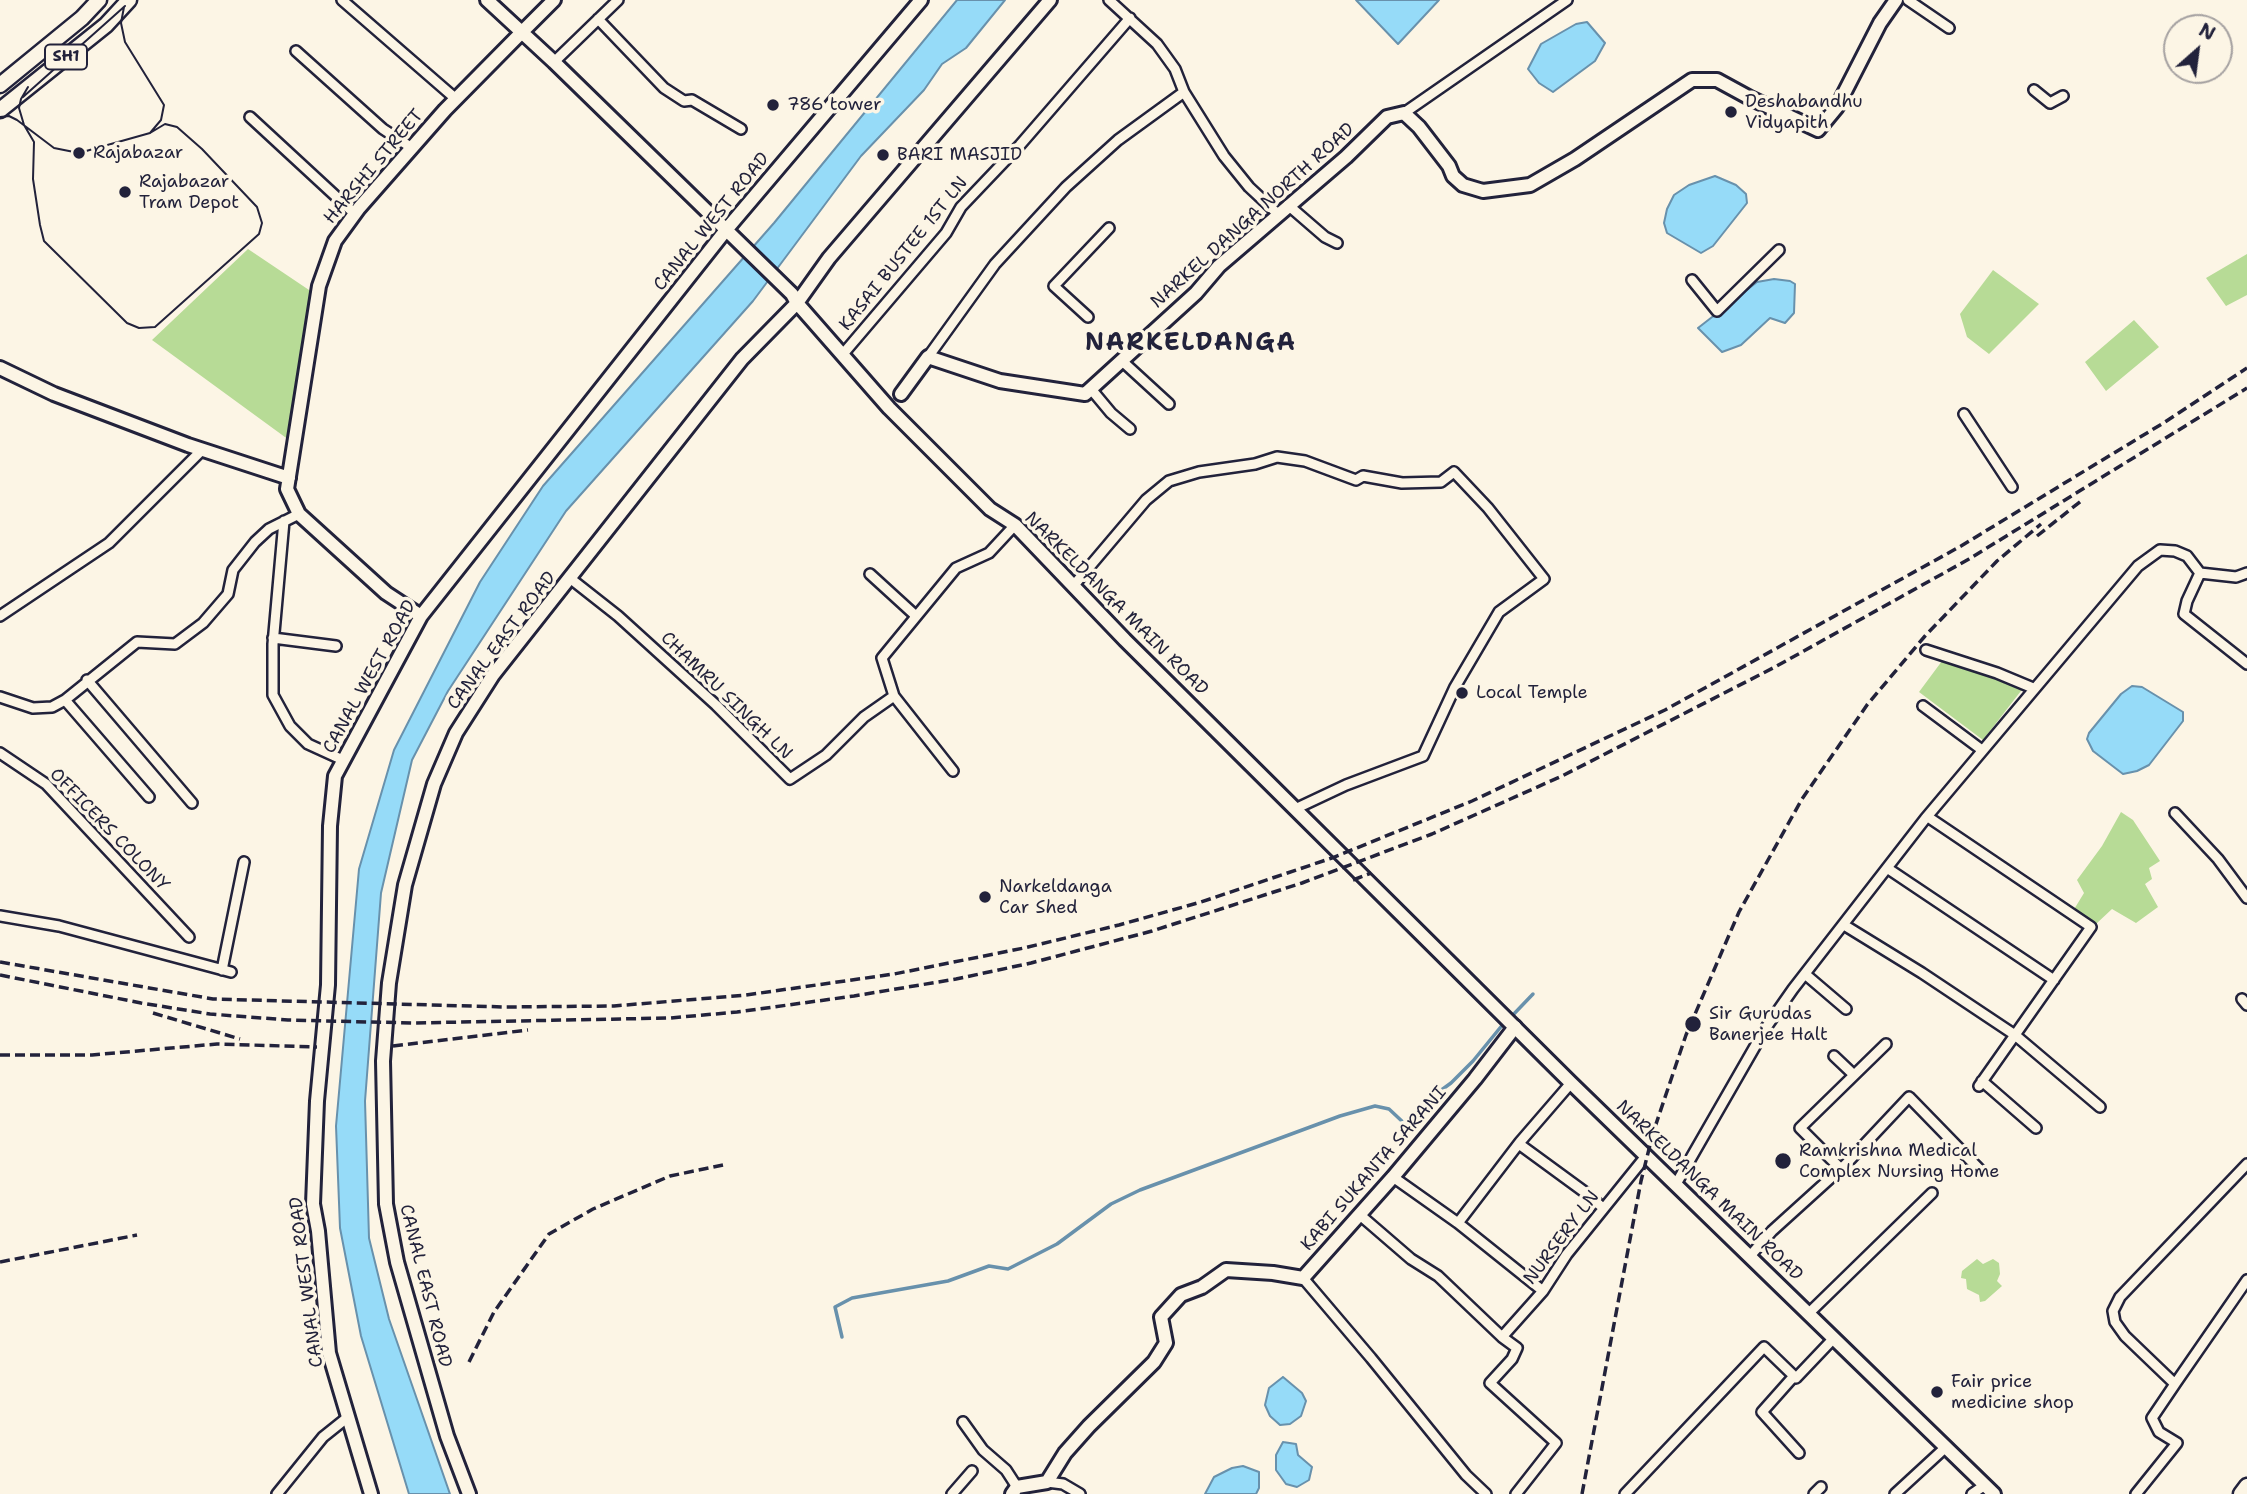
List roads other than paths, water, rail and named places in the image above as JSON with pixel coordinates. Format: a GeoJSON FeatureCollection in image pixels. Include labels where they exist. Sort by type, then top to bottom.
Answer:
{"type":"FeatureCollection","features":[{"type":"Feature","properties":{"kind":"main road"},"geometry":{"type":"LineString","coordinates":[[0,85],[82,18],[99,0]]}},
{"type":"Feature","properties":{"kind":"main road","name":"SH1"},"geometry":{"type":"LineString","coordinates":[[0,110],[106,25],[129,0]]}},
{"type":"Feature","properties":{"kind":"main road"},"geometry":{"type":"LineString","coordinates":[[2241,1494],[2247,1486]]}},
{"type":"Feature","properties":{"kind":"street"},"geometry":{"type":"LineString","coordinates":[[342,0],[456,99]]}},
{"type":"Feature","properties":{"kind":"street"},"geometry":{"type":"LineString","coordinates":[[487,0],[726,230]]}},
{"type":"Feature","properties":{"kind":"street","name":"HARSHI STREET"},"geometry":{"type":"LineString","coordinates":[[289,478],[319,286],[335,241],[355,214],[456,99],[554,0]]}},
{"type":"Feature","properties":{"kind":"street"},"geometry":{"type":"LineString","coordinates":[[554,62],[618,0]]}},
{"type":"Feature","properties":{"kind":"street","name":"CANAL WEST ROAD"},"geometry":{"type":"LineString","coordinates":[[372,1494],[329,1353],[313,1204],[317,1101],[328,985],[330,826],[335,776],[421,616],[726,230],[921,0]]}},
{"type":"Feature","properties":{"kind":"street","name":"CANAL EAST ROAD"},"geometry":{"type":"LineString","coordinates":[[469,1494],[447,1436],[397,1262],[386,1205],[383,1061],[389,983],[405,885],[434,784],[456,733],[493,675],[742,359],[1050,0]]}},
{"type":"Feature","properties":{"kind":"street"},"geometry":{"type":"LineString","coordinates":[[1109,0],[1157,44],[1175,68],[1184,92],[1224,156],[1249,187],[1337,243]]}},
{"type":"Feature","properties":{"kind":"street"},"geometry":{"type":"LineString","coordinates":[[1567,0],[1404,113],[1419,127],[1462,185],[1483,191],[1530,185],[1575,159],[1692,80],[1717,80],[1818,130],[1837,107],[1880,23],[1896,0]]}},
{"type":"Feature","properties":{"kind":"street"},"geometry":{"type":"LineString","coordinates":[[1908,0],[1949,29]]}},
{"type":"Feature","properties":{"kind":"street","name":"KASAI BUSTEE 1ST LN"},"geometry":{"type":"LineString","coordinates":[[843,354],[946,233],[961,207],[1020,145],[1130,18]]}},
{"type":"Feature","properties":{"kind":"street"},"geometry":{"type":"LineString","coordinates":[[598,19],[664,88],[684,101],[692,100],[741,129]]}},
{"type":"Feature","properties":{"kind":"street"},"geometry":{"type":"LineString","coordinates":[[296,51],[383,129],[412,148]]}},
{"type":"Feature","properties":{"kind":"street"},"geometry":{"type":"LineString","coordinates":[[0,85],[12,100]]}},
{"type":"Feature","properties":{"kind":"street"},"geometry":{"type":"LineString","coordinates":[[2034,90],[2050,103],[2063,96]]}},
{"type":"Feature","properties":{"kind":"street"},"geometry":{"type":"LineString","coordinates":[[901,394],[995,264],[1066,187],[1118,140],[1184,92]]}},
{"type":"Feature","properties":{"kind":"street","name":"NARKEL DANGA NORTH ROAD"},"geometry":{"type":"LineString","coordinates":[[1091,388],[1196,293],[1219,266],[1346,157],[1387,117],[1404,113]]}},
{"type":"Feature","properties":{"kind":"street"},"geometry":{"type":"LineString","coordinates":[[250,117],[355,214]]}},
{"type":"Feature","properties":{"kind":"street"},"geometry":{"type":"LineString","coordinates":[[1088,317],[1054,286],[1109,228]]}},
{"type":"Feature","properties":{"kind":"street","name":"NARKELDANGA MAIN ROAD"},"geometry":{"type":"LineString","coordinates":[[726,230],[794,298],[889,408],[990,509],[1015,525],[1125,640],[1571,1083],[1989,1489]]}},
{"type":"Feature","properties":{"kind":"street"},"geometry":{"type":"LineString","coordinates":[[1692,281],[1717,311],[1779,250]]}},
{"type":"Feature","properties":{"kind":"street"},"geometry":{"type":"LineString","coordinates":[[928,357],[1000,381],[1085,394],[1091,388],[1111,413],[1130,429]]}},
{"type":"Feature","properties":{"kind":"street"},"geometry":{"type":"LineString","coordinates":[[1121,360],[1169,404]]}},
{"type":"Feature","properties":{"kind":"street"},"geometry":{"type":"LineString","coordinates":[[0,368],[54,394],[289,478],[287,489],[299,514],[386,593],[421,616]]}},
{"type":"Feature","properties":{"kind":"street"},"geometry":{"type":"LineString","coordinates":[[1964,414],[2012,487]]}},
{"type":"Feature","properties":{"kind":"street"},"geometry":{"type":"LineString","coordinates":[[0,616],[109,543],[203,449]]}},
{"type":"Feature","properties":{"kind":"street"},"geometry":{"type":"LineString","coordinates":[[1074,585],[1146,500],[1169,481],[1199,472],[1255,464],[1277,457],[1305,461],[1356,480],[1363,476],[1402,482],[1441,482],[1454,471],[1488,508],[1544,579],[1499,612],[1455,687],[1423,756],[1346,785],[1295,808]]}},
{"type":"Feature","properties":{"kind":"street"},"geometry":{"type":"LineString","coordinates":[[0,697],[33,708],[52,707],[137,642],[175,644],[203,623],[230,591],[235,566],[269,529],[299,514]]}},
{"type":"Feature","properties":{"kind":"street"},"geometry":{"type":"LineString","coordinates":[[284,521],[273,638],[273,695],[290,726],[308,744],[343,760]]}},
{"type":"Feature","properties":{"kind":"street"},"geometry":{"type":"LineString","coordinates":[[953,771],[894,696],[882,659],[956,568],[989,553],[1015,525]]}},
{"type":"Feature","properties":{"kind":"street"},"geometry":{"type":"LineString","coordinates":[[1676,1184],[1765,1029],[1805,974],[1982,750],[2138,566],[2160,550],[2175,551],[2187,556],[2200,573],[2236,577],[2247,573]]}},
{"type":"Feature","properties":{"kind":"street"},"geometry":{"type":"LineString","coordinates":[[2200,573],[2184,614],[2247,664]]}},
{"type":"Feature","properties":{"kind":"street"},"geometry":{"type":"LineString","coordinates":[[870,574],[916,616]]}},
{"type":"Feature","properties":{"kind":"street","name":"CHAMRU SINGH LN"},"geometry":{"type":"LineString","coordinates":[[571,579],[618,616],[716,705],[790,779],[826,755],[864,718],[894,696]]}},
{"type":"Feature","properties":{"kind":"street"},"geometry":{"type":"LineString","coordinates":[[273,638],[336,646]]}},
{"type":"Feature","properties":{"kind":"street"},"geometry":{"type":"LineString","coordinates":[[1926,650],[2033,688]]}},
{"type":"Feature","properties":{"kind":"street"},"geometry":{"type":"LineString","coordinates":[[87,680],[192,803]]}},
{"type":"Feature","properties":{"kind":"street"},"geometry":{"type":"LineString","coordinates":[[65,699],[149,797]]}},
{"type":"Feature","properties":{"kind":"street"},"geometry":{"type":"LineString","coordinates":[[1923,706],[1982,750]]}},
{"type":"Feature","properties":{"kind":"street","name":"OFFICERS COLONY"},"geometry":{"type":"LineString","coordinates":[[0,753],[46,784],[189,937]]}},
{"type":"Feature","properties":{"kind":"street"},"geometry":{"type":"LineString","coordinates":[[2175,813],[2218,859],[2247,897]]}},
{"type":"Feature","properties":{"kind":"street"},"geometry":{"type":"LineString","coordinates":[[1928,817],[2091,927],[1980,1084],[2036,1128]]}},
{"type":"Feature","properties":{"kind":"street"},"geometry":{"type":"LineString","coordinates":[[0,916],[59,926],[227,971],[244,862]]}},
{"type":"Feature","properties":{"kind":"street"},"geometry":{"type":"LineString","coordinates":[[1887,868],[2054,980]]}},
{"type":"Feature","properties":{"kind":"street"},"geometry":{"type":"LineString","coordinates":[[1844,925],[2015,1035],[2100,1107]]}},
{"type":"Feature","properties":{"kind":"street"},"geometry":{"type":"LineString","coordinates":[[1805,974],[1846,1009]]}},
{"type":"Feature","properties":{"kind":"street","name":"KABI SUKANTA SARANI"},"geometry":{"type":"LineString","coordinates":[[1047,1482],[1065,1453],[1089,1426],[1154,1362],[1166,1343],[1161,1317],[1181,1295],[1202,1287],[1226,1270],[1303,1278],[1475,1080],[1515,1027]]}},
{"type":"Feature","properties":{"kind":"street"},"geometry":{"type":"LineString","coordinates":[[1840,1168],[1801,1128],[1886,1044]]}},
{"type":"Feature","properties":{"kind":"street"},"geometry":{"type":"LineString","coordinates":[[1833,1056],[1854,1076]]}},
{"type":"Feature","properties":{"kind":"street"},"geometry":{"type":"LineString","coordinates":[[1458,1223],[1476,1197],[1571,1083]]}},
{"type":"Feature","properties":{"kind":"street"},"geometry":{"type":"LineString","coordinates":[[1750,1256],[1790,1213],[1840,1168],[1909,1097],[1982,1172]]}},
{"type":"Feature","properties":{"kind":"street"},"geometry":{"type":"LineString","coordinates":[[1519,1144],[1604,1208]]}},
{"type":"Feature","properties":{"kind":"street","name":"NURSERY LN"},"geometry":{"type":"LineString","coordinates":[[1502,1337],[1544,1291],[1567,1254],[1646,1156]]}},
{"type":"Feature","properties":{"kind":"street"},"geometry":{"type":"LineString","coordinates":[[2175,1384],[2125,1336],[2115,1322],[2113,1311],[2120,1297],[2247,1164]]}},
{"type":"Feature","properties":{"kind":"street"},"geometry":{"type":"LineString","coordinates":[[1393,1177],[1458,1223],[1544,1291]]}},
{"type":"Feature","properties":{"kind":"street"},"geometry":{"type":"LineString","coordinates":[[1809,1313],[1931,1193]]}},
{"type":"Feature","properties":{"kind":"street"},"geometry":{"type":"LineString","coordinates":[[1360,1215],[1411,1259],[1438,1276],[1517,1348],[1512,1359],[1490,1383],[1556,1443],[1516,1494]]}},
{"type":"Feature","properties":{"kind":"street"},"geometry":{"type":"LineString","coordinates":[[1303,1278],[1466,1475],[1486,1494]]}},
{"type":"Feature","properties":{"kind":"street"},"geometry":{"type":"LineString","coordinates":[[2136,1494],[2177,1443],[2159,1432],[2152,1418],[2247,1280]]}},
{"type":"Feature","properties":{"kind":"street"},"geometry":{"type":"LineString","coordinates":[[1798,1453],[1762,1412],[1794,1376],[1796,1378],[1835,1338]]}},
{"type":"Feature","properties":{"kind":"street"},"geometry":{"type":"LineString","coordinates":[[1625,1494],[1764,1347],[1794,1376]]}},
{"type":"Feature","properties":{"kind":"street"},"geometry":{"type":"LineString","coordinates":[[278,1494],[323,1437],[348,1417]]}},
{"type":"Feature","properties":{"kind":"street"},"geometry":{"type":"LineString","coordinates":[[963,1422],[983,1450],[1006,1469],[1015,1490],[1047,1482],[1063,1484],[1080,1494]]}},
{"type":"Feature","properties":{"kind":"street"},"geometry":{"type":"LineString","coordinates":[[1895,1494],[1946,1447]]}},
{"type":"Feature","properties":{"kind":"street"},"geometry":{"type":"LineString","coordinates":[[952,1494],[972,1471]]}},
{"type":"Feature","properties":{"kind":"street"},"geometry":{"type":"LineString","coordinates":[[1972,1494],[1989,1489]]}},
{"type":"Feature","properties":{"kind":"water"},"geometry":{"type":"Polygon","coordinates":[[[957,0],[1005,0],[966,48],[942,64],[924,90],[861,156],[753,301],[566,511],[448,691],[412,760],[381,893],[365,1101],[369,1238],[389,1319],[450,1494],[409,1494],[361,1336],[340,1228],[336,1126],[359,869],[394,750],[480,582],[543,486],[774,223],[957,0]]]}},
{"type":"Feature","properties":{"kind":"water"},"geometry":{"type":"Polygon","coordinates":[[[1356,0],[1439,0],[1398,44],[1356,0]]]}},
{"type":"Feature","properties":{"kind":"water"},"geometry":{"type":"Polygon","coordinates":[[[1587,22],[1605,43],[1595,61],[1553,92],[1539,83],[1528,69],[1541,44],[1576,24],[1587,22]]]}},
{"type":"Feature","properties":{"kind":"water"},"geometry":{"type":"Polygon","coordinates":[[[1715,176],[1736,185],[1746,194],[1747,203],[1713,246],[1701,253],[1667,233],[1664,223],[1674,195],[1689,185],[1715,176]]]}},
{"type":"Feature","properties":{"kind":"water"},"geometry":{"type":"Polygon","coordinates":[[[1774,279],[1795,284],[1794,313],[1785,323],[1770,318],[1741,345],[1722,352],[1698,328],[1757,282],[1774,279]]]}},
{"type":"Feature","properties":{"kind":"water"},"geometry":{"type":"Polygon","coordinates":[[[2132,686],[2142,687],[2183,712],[2183,721],[2149,765],[2123,774],[2093,751],[2087,739],[2121,694],[2132,686]]]}},
{"type":"Feature","properties":{"kind":"water"},"geometry":{"type":"Polygon","coordinates":[[[1283,1377],[1302,1393],[1306,1401],[1301,1416],[1290,1424],[1280,1425],[1270,1416],[1265,1405],[1269,1388],[1283,1377]]]}},
{"type":"Feature","properties":{"kind":"water"},"geometry":{"type":"Polygon","coordinates":[[[1283,1442],[1296,1444],[1298,1455],[1312,1467],[1309,1480],[1297,1487],[1286,1484],[1276,1470],[1276,1455],[1283,1442]]]}},
{"type":"Feature","properties":{"kind":"water"},"geometry":{"type":"Polygon","coordinates":[[[1243,1466],[1259,1472],[1259,1488],[1256,1494],[1205,1494],[1214,1477],[1243,1466]]]}},
{"type":"Feature","properties":{"kind":"waterway"},"geometry":{"type":"LineString","coordinates":[[1510,1018],[1533,994]]}},
{"type":"Feature","properties":{"kind":"waterway"},"geometry":{"type":"LineString","coordinates":[[842,1337],[835,1307],[852,1298],[948,1281],[989,1266],[1008,1269],[1057,1244],[1111,1204],[1140,1190],[1340,1116],[1375,1106],[1389,1109],[1405,1124],[1413,1120],[1418,1107],[1451,1083],[1473,1061],[1504,1023]]}},
{"type":"Feature","properties":{"kind":"tram line"},"geometry":{"type":"LineString","coordinates":[[23,97],[125,6]]}},
{"type":"Feature","properties":{"kind":"tram line"},"geometry":{"type":"LineString","coordinates":[[0,117],[9,116],[17,120],[54,148],[79,153],[150,133],[161,120],[164,105],[125,42],[121,23],[124,7]]}},
{"type":"Feature","properties":{"kind":"tram line"},"geometry":{"type":"LineString","coordinates":[[28,87],[19,108],[24,125],[34,142],[33,179],[44,241],[127,323],[139,328],[155,327],[259,234],[262,223],[257,207],[202,149],[177,127],[165,124],[150,133]]}},
{"type":"Feature","properties":{"kind":"railway"},"geometry":{"type":"LineString","coordinates":[[0,962],[213,999],[506,1007],[614,1006],[746,995],[894,974],[1024,948],[1119,925],[1201,902],[1332,858],[1472,801],[1665,710],[1961,546],[2165,422],[2247,368]]}},
{"type":"Feature","properties":{"kind":"railway"},"geometry":{"type":"LineString","coordinates":[[0,975],[210,1014],[288,1020],[412,1023],[670,1018],[737,1012],[854,996],[1031,963],[1152,931],[1302,883],[1432,834],[1562,776],[1775,667],[1969,559],[2247,388]]}},
{"type":"Feature","properties":{"kind":"railway"},"geometry":{"type":"LineString","coordinates":[[2037,536],[2081,501]]}},
{"type":"Feature","properties":{"kind":"railway"},"geometry":{"type":"LineString","coordinates":[[1582,1494],[1641,1181],[1653,1133],[1686,1035],[1739,912],[1802,799],[1867,705],[1925,636],[1997,561],[2041,524]]}},
{"type":"Feature","properties":{"kind":"railway"},"geometry":{"type":"LineString","coordinates":[[1353,880],[1371,873]]}},
{"type":"Feature","properties":{"kind":"railway"},"geometry":{"type":"LineString","coordinates":[[153,1013],[240,1039]]}},
{"type":"Feature","properties":{"kind":"railway"},"geometry":{"type":"LineString","coordinates":[[393,1046],[528,1030]]}},
{"type":"Feature","properties":{"kind":"railway"},"geometry":{"type":"LineString","coordinates":[[0,1055],[92,1055],[217,1044],[317,1047]]}},
{"type":"Feature","properties":{"kind":"railway"},"geometry":{"type":"LineString","coordinates":[[469,1362],[494,1312],[549,1234],[593,1209],[670,1176],[723,1165]]}},
{"type":"Feature","properties":{"kind":"railway"},"geometry":{"type":"LineString","coordinates":[[0,1262],[137,1235]]}},
{"type":"Feature","properties":{"kind":"place","name":"786 tower"},"geometry":{"type":"Point","coordinates":[773,105]}},
{"type":"Feature","properties":{"kind":"place","name":"Deshabandhu Vidyapith"},"geometry":{"type":"Point","coordinates":[1731,112]}},
{"type":"Feature","properties":{"kind":"place","name":"Rajabazar"},"geometry":{"type":"Point","coordinates":[79,153]}},
{"type":"Feature","properties":{"kind":"place","name":"BARI MASJID"},"geometry":{"type":"Point","coordinates":[883,155]}},
{"type":"Feature","properties":{"kind":"place","name":"Rajabazar Tram Depot"},"geometry":{"type":"Point","coordinates":[125,192]}},
{"type":"Feature","properties":{"kind":"place","name":"Local Temple"},"geometry":{"type":"Point","coordinates":[1462,693]}},
{"type":"Feature","properties":{"kind":"place","name":"Narkeldanga Car Shed"},"geometry":{"type":"Point","coordinates":[985,897]}},
{"type":"Feature","properties":{"kind":"place","name":"Sir Gurudas Banerjee Halt"},"geometry":{"type":"Point","coordinates":[1693,1024]}},
{"type":"Feature","properties":{"kind":"place","name":"Ramkrishna Medical Complex Nursing Home"},"geometry":{"type":"Point","coordinates":[1783,1161]}},
{"type":"Feature","properties":{"kind":"place","name":"Fair price medicine shop"},"geometry":{"type":"Point","coordinates":[1937,1392]}},
{"type":"Feature","properties":{"kind":"district","name":"NARKELDANGA"},"geometry":{"type":"Point","coordinates":[1191,344]}}]}
